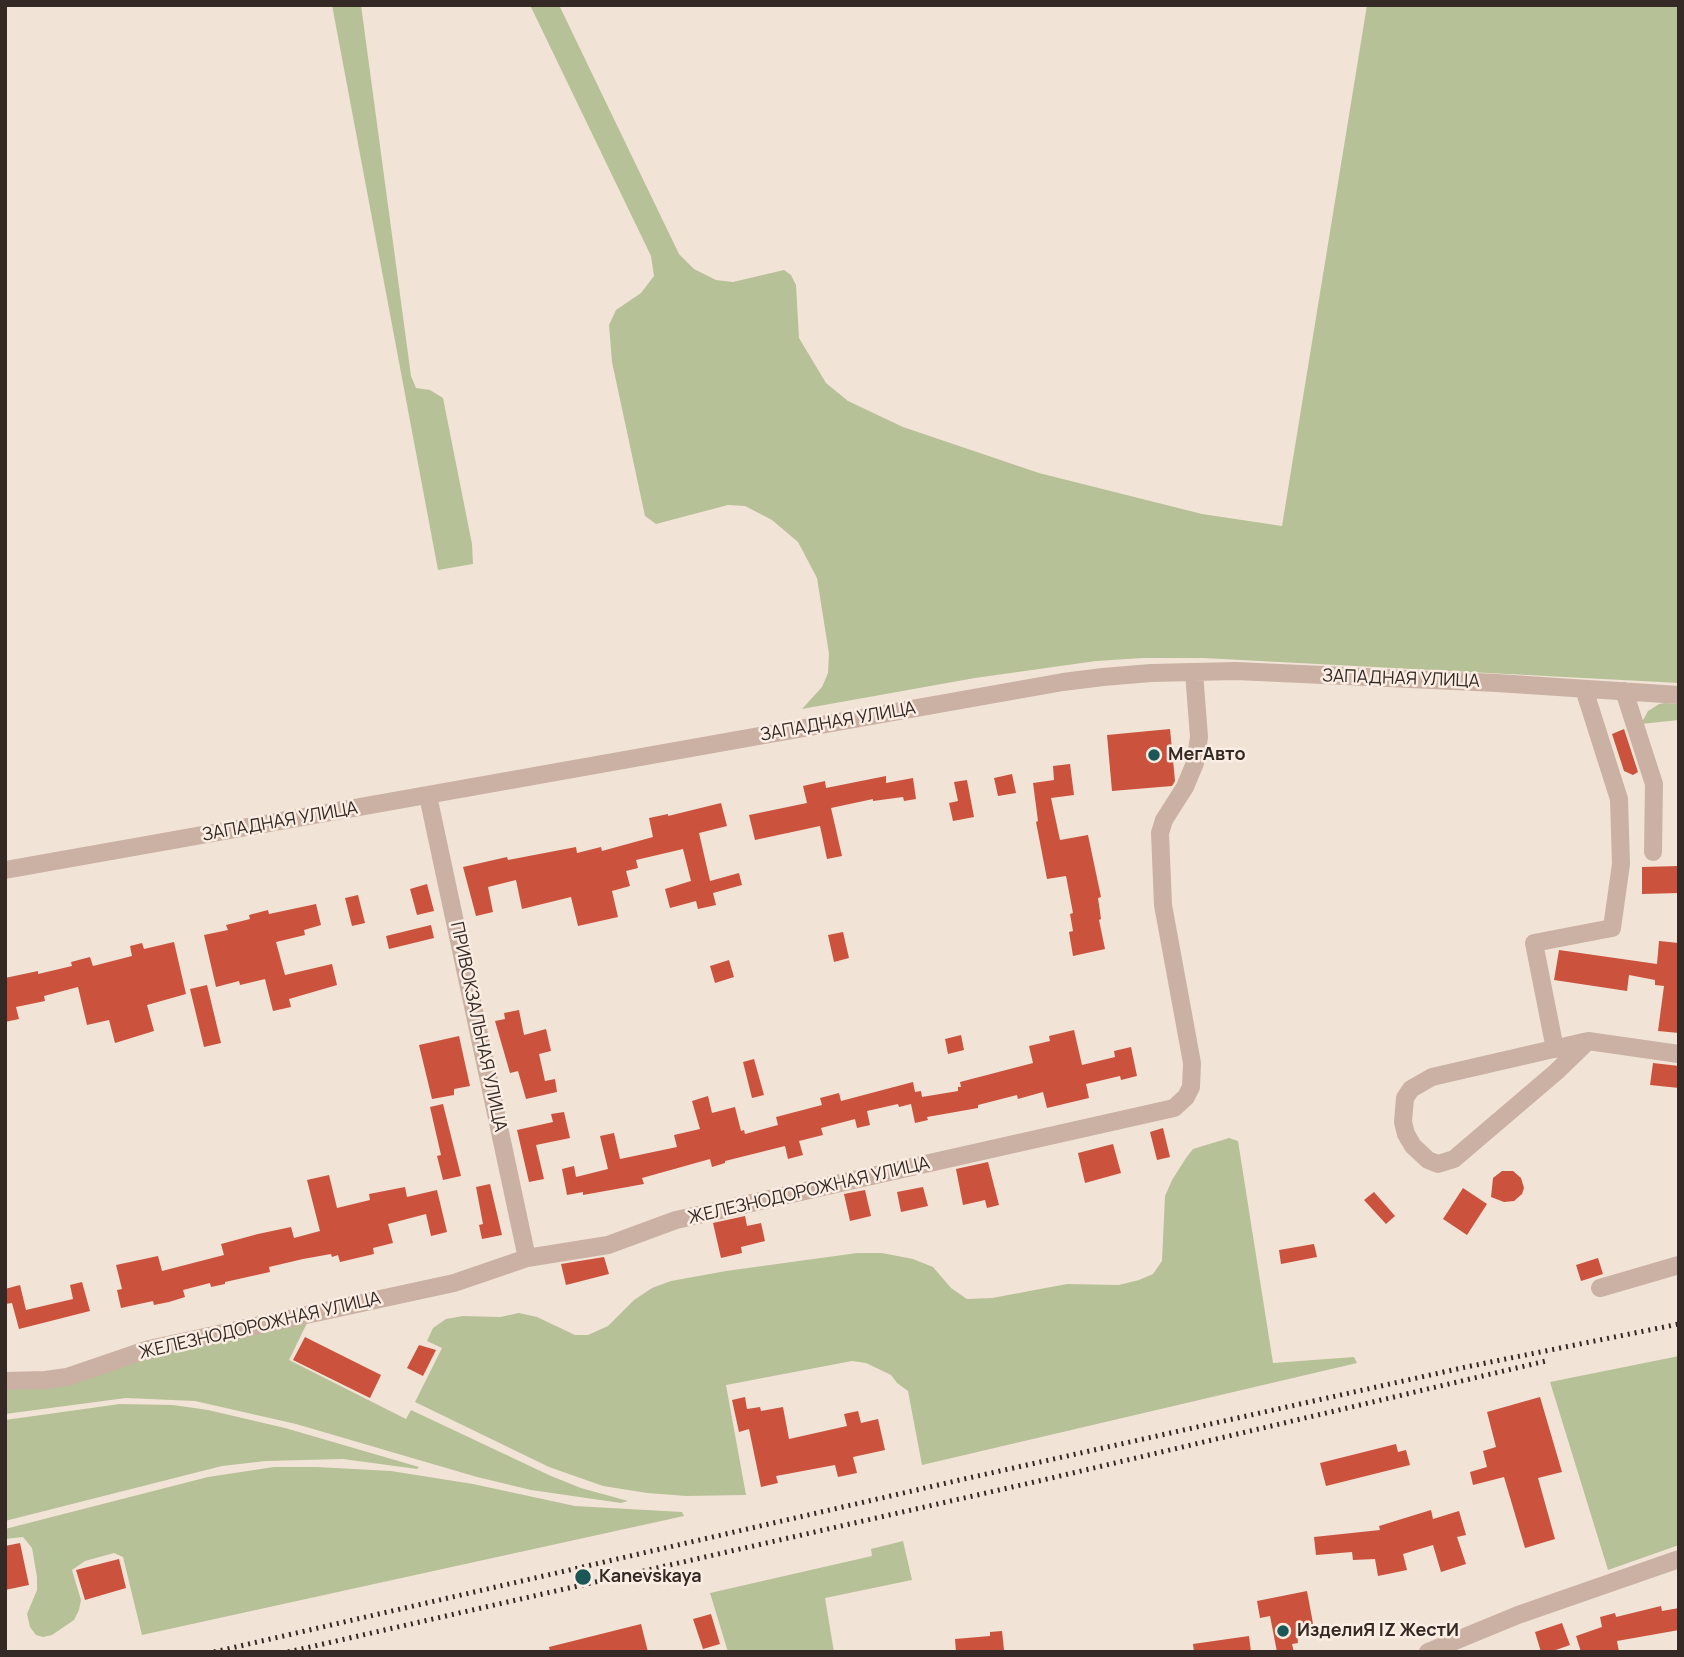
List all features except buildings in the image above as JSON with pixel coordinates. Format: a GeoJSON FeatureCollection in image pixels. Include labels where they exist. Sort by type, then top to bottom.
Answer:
{"type":"FeatureCollection","features":[{"type":"Feature","properties":{"kind":"street","name":"ЖЕЛЕЗНОДОРОЖНАЯ УЛИЦА"},"geometry":{"type":"LineString","coordinates":[[5,1381],[67,1377],[149,1349],[454,1283],[527,1258],[608,1245],[676,1220],[1169,1111],[1186,1097],[1191,1087],[1192,1063],[1163,905],[1160,833],[1164,820],[1185,786],[1195,763],[1199,737],[1194,672]]}},
{"type":"Feature","properties":{"kind":"street","name":"ЗАПАДНАЯ УЛИЦА"},"geometry":{"type":"LineString","coordinates":[[5,870],[1063,682],[1151,673],[1277,673],[1679,695]]}},
{"type":"Feature","properties":{"kind":"street"},"geometry":{"type":"LineString","coordinates":[[1555,1049],[1534,943],[1612,928],[1621,864],[1619,799],[1584,689]]}},
{"type":"Feature","properties":{"kind":"street"},"geometry":{"type":"LineString","coordinates":[[1624,691],[1654,784],[1653,852]]}},
{"type":"Feature","properties":{"kind":"street","name":"ПРИВОКЗАЛЬНАЯ УЛИЦА"},"geometry":{"type":"LineString","coordinates":[[428,796],[527,1258]]}},
{"type":"Feature","properties":{"kind":"street"},"geometry":{"type":"LineString","coordinates":[[1588,1041],[1556,1072],[1454,1159],[1438,1164],[1421,1156],[1406,1134],[1403,1111],[1405,1098],[1411,1089],[1432,1077],[1588,1041],[1679,1054]]}},
{"type":"Feature","properties":{"kind":"street"},"geometry":{"type":"LineString","coordinates":[[1600,1288],[1679,1265]]}},
{"type":"Feature","properties":{"kind":"street"},"geometry":{"type":"LineString","coordinates":[[1427,1652],[1518,1615],[1679,1559]]}},
{"type":"Feature","properties":{"kind":"green space"},"geometry":{"type":"Polygon","coordinates":[[[332,5],[361,5],[411,376],[416,388],[430,390],[443,398],[472,544],[473,564],[438,570],[332,5]]]}},
{"type":"Feature","properties":{"kind":"green space"},"geometry":{"type":"Polygon","coordinates":[[[530,5],[559,5],[679,254],[694,269],[716,280],[733,282],[784,270],[791,275],[796,285],[799,338],[826,383],[848,401],[903,427],[1039,473],[1202,514],[1282,526],[1367,5],[1679,5],[1679,683],[1203,658],[1143,658],[1096,661],[975,678],[802,709],[822,687],[828,673],[829,654],[817,578],[798,542],[772,520],[745,506],[728,505],[656,524],[645,516],[612,362],[609,325],[616,310],[641,293],[654,276],[651,256],[530,5]]]}},
{"type":"Feature","properties":{"kind":"green space"},"geometry":{"type":"Polygon","coordinates":[[[1665,703],[1679,704],[1679,720],[1641,724],[1648,711],[1665,703]]]}},
{"type":"Feature","properties":{"kind":"green space"},"geometry":{"type":"Polygon","coordinates":[[[1229,1138],[1238,1141],[1273,1363],[1354,1357],[1357,1363],[922,1465],[908,1391],[891,1375],[866,1363],[852,1361],[726,1385],[746,1495],[686,1496],[603,1486],[549,1467],[415,1402],[442,1348],[427,1341],[433,1328],[446,1319],[463,1316],[500,1317],[519,1313],[537,1317],[575,1335],[588,1335],[608,1326],[634,1300],[652,1288],[671,1281],[726,1271],[857,1253],[882,1253],[913,1259],[933,1267],[951,1288],[967,1299],[992,1298],[1067,1284],[1119,1285],[1139,1280],[1153,1274],[1162,1261],[1165,1196],[1172,1180],[1193,1149],[1229,1138]]]}},
{"type":"Feature","properties":{"kind":"green space"},"geometry":{"type":"Polygon","coordinates":[[[308,1321],[289,1360],[406,1419],[411,1410],[551,1476],[581,1488],[628,1501],[621,1503],[531,1490],[296,1424],[195,1401],[126,1398],[5,1414],[5,1388],[308,1321]]]}},
{"type":"Feature","properties":{"kind":"green space"},"geometry":{"type":"Polygon","coordinates":[[[1679,1356],[1679,1545],[1608,1570],[1550,1382],[1679,1356]]]}},
{"type":"Feature","properties":{"kind":"green space"},"geometry":{"type":"Polygon","coordinates":[[[120,1404],[173,1405],[208,1410],[285,1428],[419,1467],[417,1469],[343,1459],[266,1461],[222,1466],[5,1521],[5,1420],[120,1404]]]}},
{"type":"Feature","properties":{"kind":"green space"},"geometry":{"type":"Polygon","coordinates":[[[274,1467],[391,1471],[473,1484],[575,1506],[682,1512],[684,1516],[142,1635],[123,1557],[114,1553],[85,1561],[72,1570],[81,1600],[74,1620],[52,1635],[43,1637],[36,1635],[30,1627],[27,1614],[37,1590],[32,1548],[23,1537],[5,1539],[5,1529],[208,1477],[274,1467]]]}},
{"type":"Feature","properties":{"kind":"green space"},"geometry":{"type":"Polygon","coordinates":[[[903,1541],[912,1580],[825,1598],[834,1652],[728,1652],[710,1593],[872,1556],[871,1549],[903,1541]]]}},
{"type":"Feature","properties":{"kind":"railway"},"geometry":{"type":"LineString","coordinates":[[214,1652],[964,1479],[1466,1367],[1679,1324]]}},
{"type":"Feature","properties":{"kind":"railway"},"geometry":{"type":"LineString","coordinates":[[288,1652],[1043,1480],[1546,1361]]}},
{"type":"Feature","properties":{"kind":"place","name":"МегАвто"},"geometry":{"type":"Point","coordinates":[1154,755]}},
{"type":"Feature","properties":{"kind":"place","name":"Kanevskaya"},"geometry":{"type":"Point","coordinates":[583,1577]}},
{"type":"Feature","properties":{"kind":"place","name":"ИзделиЯ IZ ЖестИ"},"geometry":{"type":"Point","coordinates":[1283,1631]}}]}
